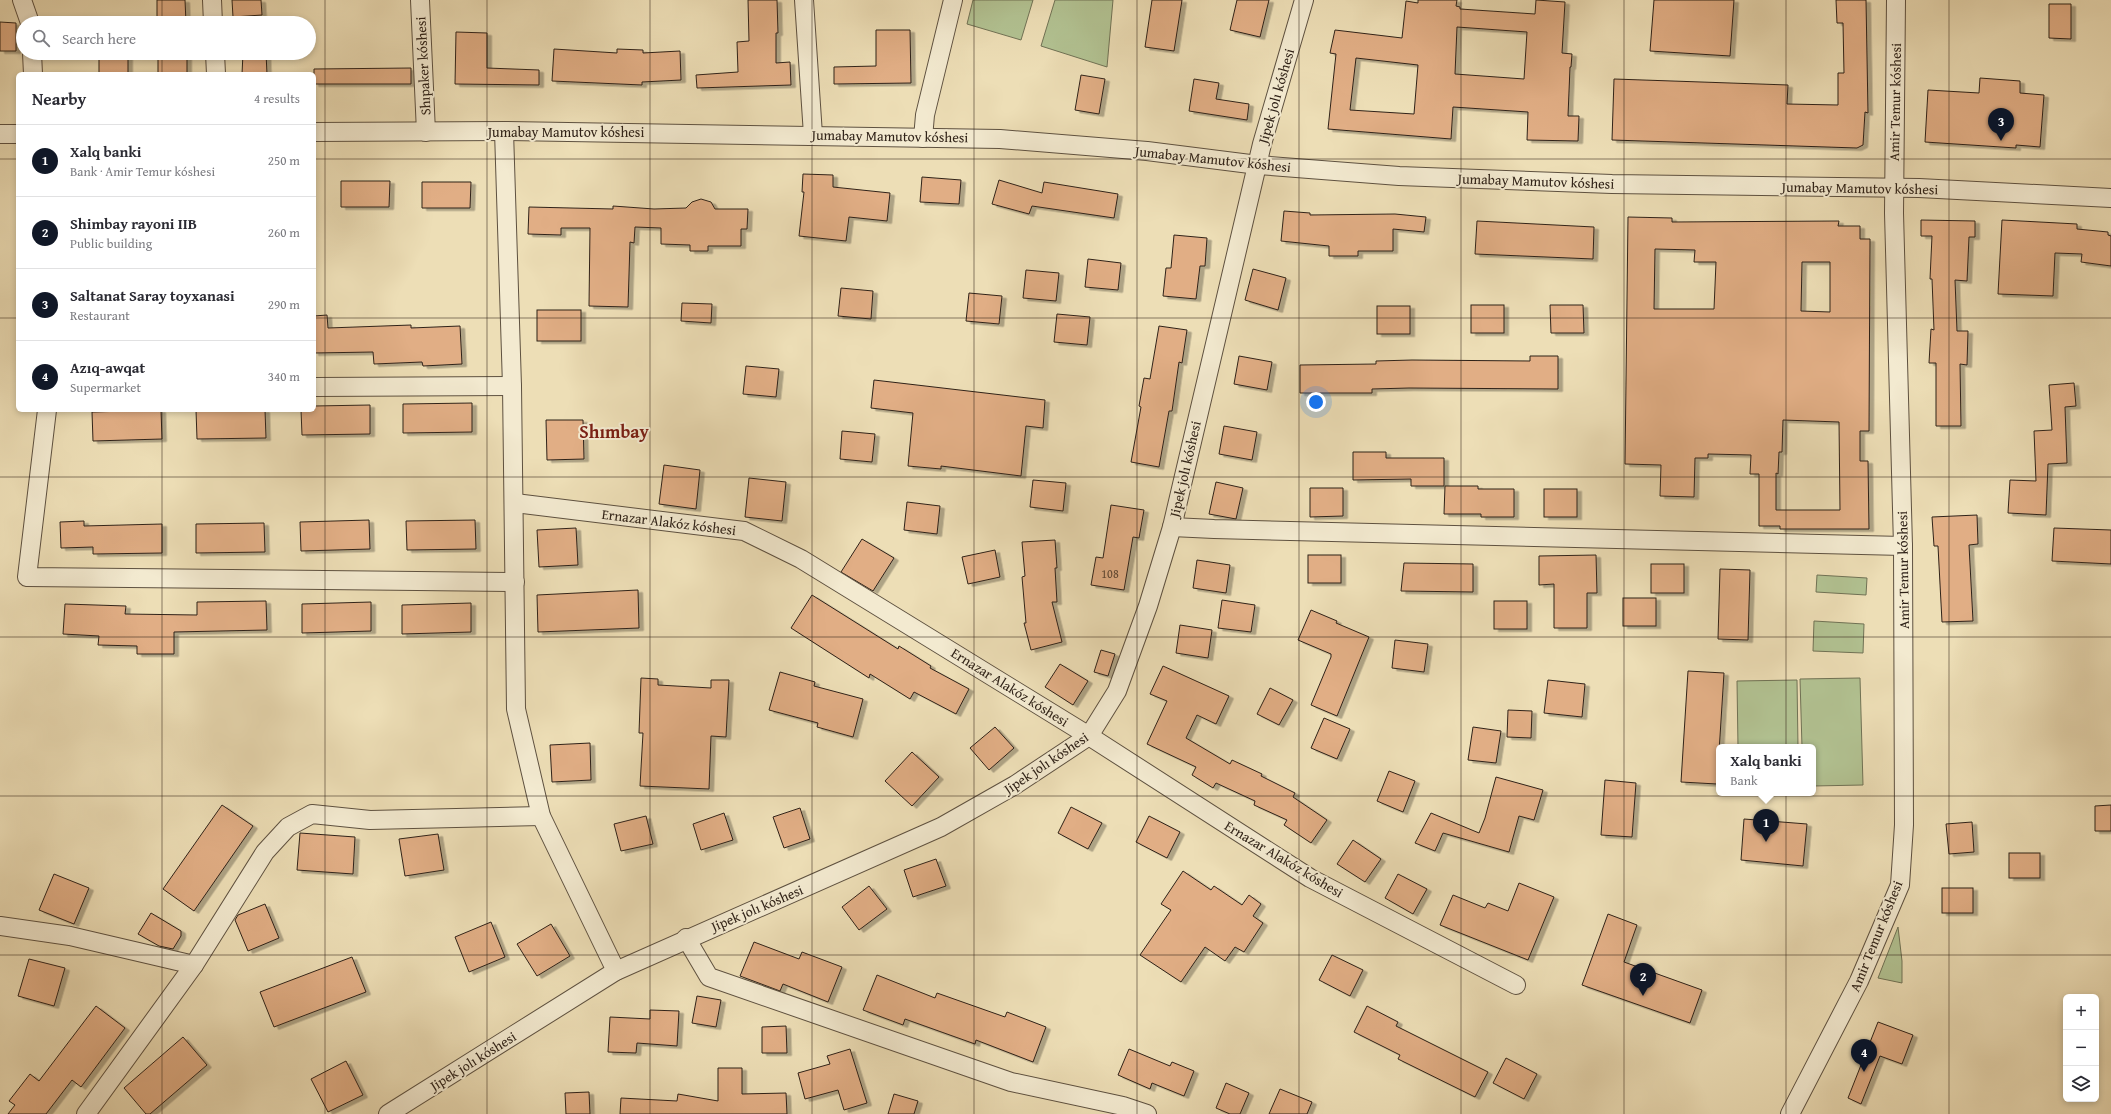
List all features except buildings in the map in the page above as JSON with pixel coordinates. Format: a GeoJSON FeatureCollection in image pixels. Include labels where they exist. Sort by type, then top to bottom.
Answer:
{"type":"FeatureCollection","features":[{"type":"Feature","properties":{"kind":"street"},"geometry":{"type":"LineString","coordinates":[[22,0],[28,16]]}},
{"type":"Feature","properties":{"kind":"street"},"geometry":{"type":"LineString","coordinates":[[212,0],[213,16]]}},
{"type":"Feature","properties":{"kind":"street","name":"Shıpaker kóshesi"},"geometry":{"type":"LineString","coordinates":[[420,0],[426,132]]}},
{"type":"Feature","properties":{"kind":"street"},"geometry":{"type":"LineString","coordinates":[[804,0],[813,134]]}},
{"type":"Feature","properties":{"kind":"street"},"geometry":{"type":"LineString","coordinates":[[923,138],[925,115],[953,0]]}},
{"type":"Feature","properties":{"kind":"street","name":"Jipek jolı kóshesi"},"geometry":{"type":"LineString","coordinates":[[388,1114],[616,971],[686,938],[941,827],[1015,785],[1089,736],[1116,691],[1148,606],[1172,527],[1262,144],[1304,0]]}},
{"type":"Feature","properties":{"kind":"street","name":"Amir Temur kóshesi"},"geometry":{"type":"LineString","coordinates":[[1791,1114],[1859,981],[1900,885],[1904,825],[1903,546],[1894,187],[1896,0]]}},
{"type":"Feature","properties":{"kind":"street"},"geometry":{"type":"LineString","coordinates":[[32,60],[33,72]]}},
{"type":"Feature","properties":{"kind":"street"},"geometry":{"type":"LineString","coordinates":[[215,60],[216,72]]}},
{"type":"Feature","properties":{"kind":"street"},"geometry":{"type":"LineString","coordinates":[[504,131],[515,503],[516,709],[541,816],[616,971]]}},
{"type":"Feature","properties":{"kind":"street","name":"Jumabay Mamutov kóshesi"},"geometry":{"type":"LineString","coordinates":[[316,132],[504,131],[813,134],[923,138],[1000,138],[1147,151],[1258,165],[1399,176],[1572,182],[1894,187],[2111,198]]}},
{"type":"Feature","properties":{"kind":"street"},"geometry":{"type":"LineString","coordinates":[[0,134],[16,134]]}},
{"type":"Feature","properties":{"kind":"street"},"geometry":{"type":"LineString","coordinates":[[316,387],[512,386]]}},
{"type":"Feature","properties":{"kind":"street"},"geometry":{"type":"LineString","coordinates":[[47,412],[27,577],[515,582]]}},
{"type":"Feature","properties":{"kind":"street","name":"Ernazar Alakóz kóshesi"},"geometry":{"type":"LineString","coordinates":[[515,503],[744,531],[801,559],[1089,736],[1310,878],[1516,985]]}},
{"type":"Feature","properties":{"kind":"street"},"geometry":{"type":"LineString","coordinates":[[1172,527],[1903,546]]}},
{"type":"Feature","properties":{"kind":"street"},"geometry":{"type":"LineString","coordinates":[[86,1114],[194,965],[265,852],[288,827],[312,814],[370,820],[541,816]]}},
{"type":"Feature","properties":{"kind":"street"},"geometry":{"type":"LineString","coordinates":[[0,926],[70,936],[194,965]]}},
{"type":"Feature","properties":{"kind":"street"},"geometry":{"type":"LineString","coordinates":[[686,938],[709,977],[1011,1082],[1123,1106],[1147,1114]]}},
{"type":"Feature","properties":{"kind":"green space"},"geometry":{"type":"Polygon","coordinates":[[[973,0],[1033,0],[1021,40],[967,24],[973,0]]]}},
{"type":"Feature","properties":{"kind":"green space"},"geometry":{"type":"Polygon","coordinates":[[[1055,0],[1113,0],[1107,67],[1041,46],[1055,0]]]}},
{"type":"Feature","properties":{"kind":"green space"},"geometry":{"type":"Polygon","coordinates":[[[1817,575],[1867,578],[1866,595],[1816,592],[1817,575]]]}},
{"type":"Feature","properties":{"kind":"green space"},"geometry":{"type":"Polygon","coordinates":[[[1814,621],[1864,624],[1863,653],[1813,651],[1814,621]]]}},
{"type":"Feature","properties":{"kind":"green space"},"geometry":{"type":"Polygon","coordinates":[[[1860,678],[1863,785],[1816,786],[1816,744],[1802,744],[1800,679],[1860,678]]]}},
{"type":"Feature","properties":{"kind":"green space"},"geometry":{"type":"Polygon","coordinates":[[[1797,680],[1798,744],[1738,744],[1737,681],[1797,680]]]}},
{"type":"Feature","properties":{"kind":"green space"},"geometry":{"type":"Polygon","coordinates":[[[1898,927],[1902,961],[1902,983],[1878,978],[1898,927]]]}},
{"type":"Feature","properties":{"kind":"place","name":"Saltanat Saray toyxanasi"},"geometry":{"type":"Point","coordinates":[2001,141]}},
{"type":"Feature","properties":{"kind":"place","name":"Xalq banki"},"geometry":{"type":"Point","coordinates":[1766,842]}},
{"type":"Feature","properties":{"kind":"place","name":"Shimbay rayoni IIB"},"geometry":{"type":"Point","coordinates":[1643,996]}},
{"type":"Feature","properties":{"kind":"place","name":"Azıq-awqat"},"geometry":{"type":"Point","coordinates":[1864,1072]}},
{"type":"Feature","properties":{"kind":"district","name":"Shımbay"},"geometry":{"type":"Point","coordinates":[614,431]}}]}
